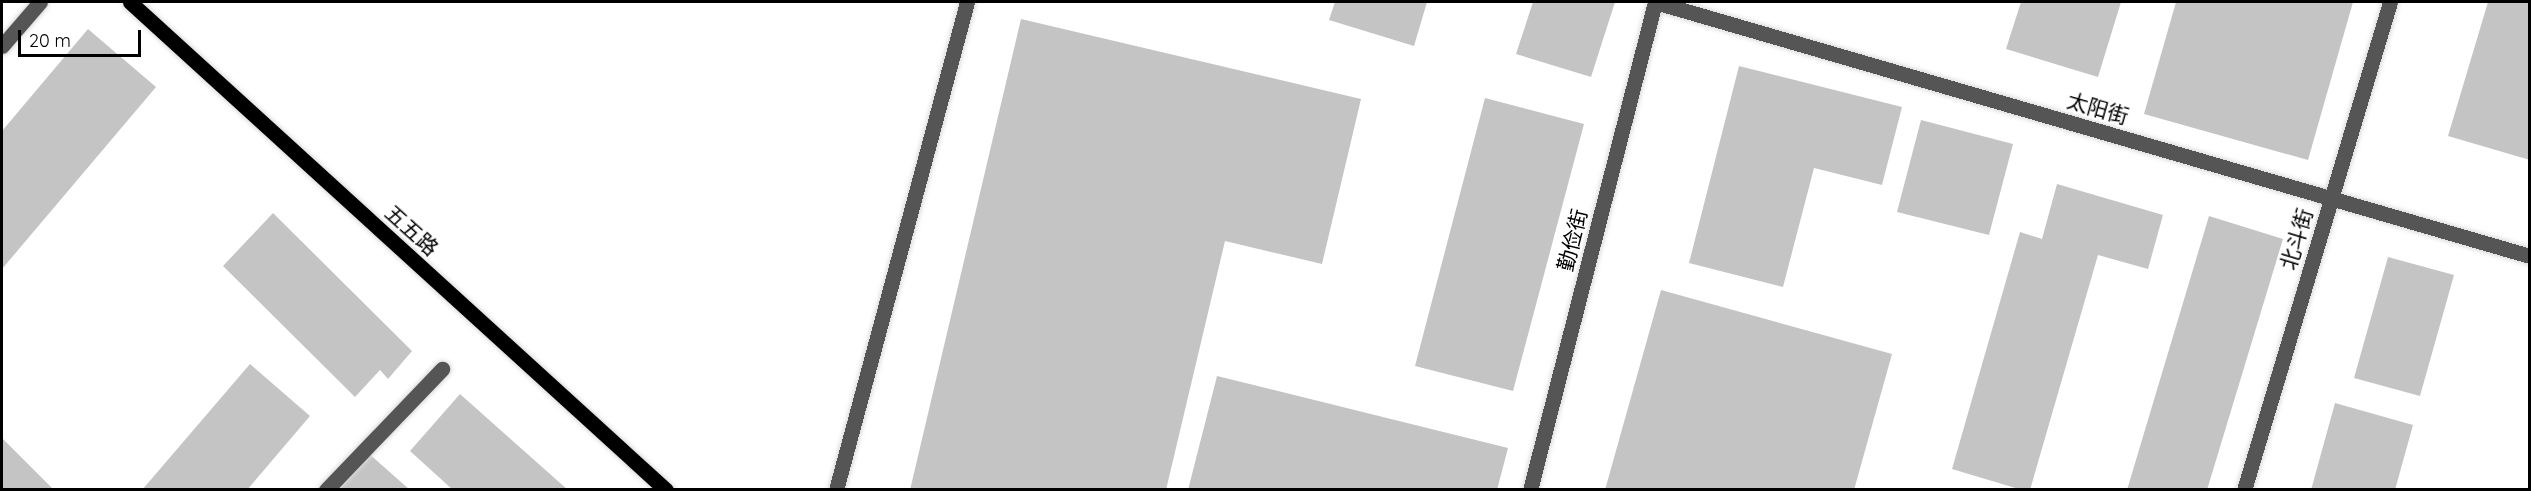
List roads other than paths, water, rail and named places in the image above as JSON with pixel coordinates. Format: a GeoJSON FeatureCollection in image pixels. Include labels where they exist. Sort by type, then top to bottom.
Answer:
{"type":"FeatureCollection","features":[{"type":"Feature","properties":{"kind":"main road","name":"五五路"},"geometry":{"type":"LineString","coordinates":[[130,2],[666,489]]}},
{"type":"Feature","properties":{"kind":"street"},"geometry":{"type":"LineString","coordinates":[[2,46],[40,2]]}},
{"type":"Feature","properties":{"kind":"street"},"geometry":{"type":"LineString","coordinates":[[836,489],[967,2]]}},
{"type":"Feature","properties":{"kind":"street","name":"太阳街"},"geometry":{"type":"LineString","coordinates":[[1655,2],[2529,256]]}},
{"type":"Feature","properties":{"kind":"street","name":"勤俭街"},"geometry":{"type":"LineString","coordinates":[[1530,489],[1655,2]]}},
{"type":"Feature","properties":{"kind":"street","name":"北斗街"},"geometry":{"type":"LineString","coordinates":[[2244,489],[2390,2]]}},
{"type":"Feature","properties":{"kind":"street"},"geometry":{"type":"LineString","coordinates":[[326,489],[442,369]]}}]}
